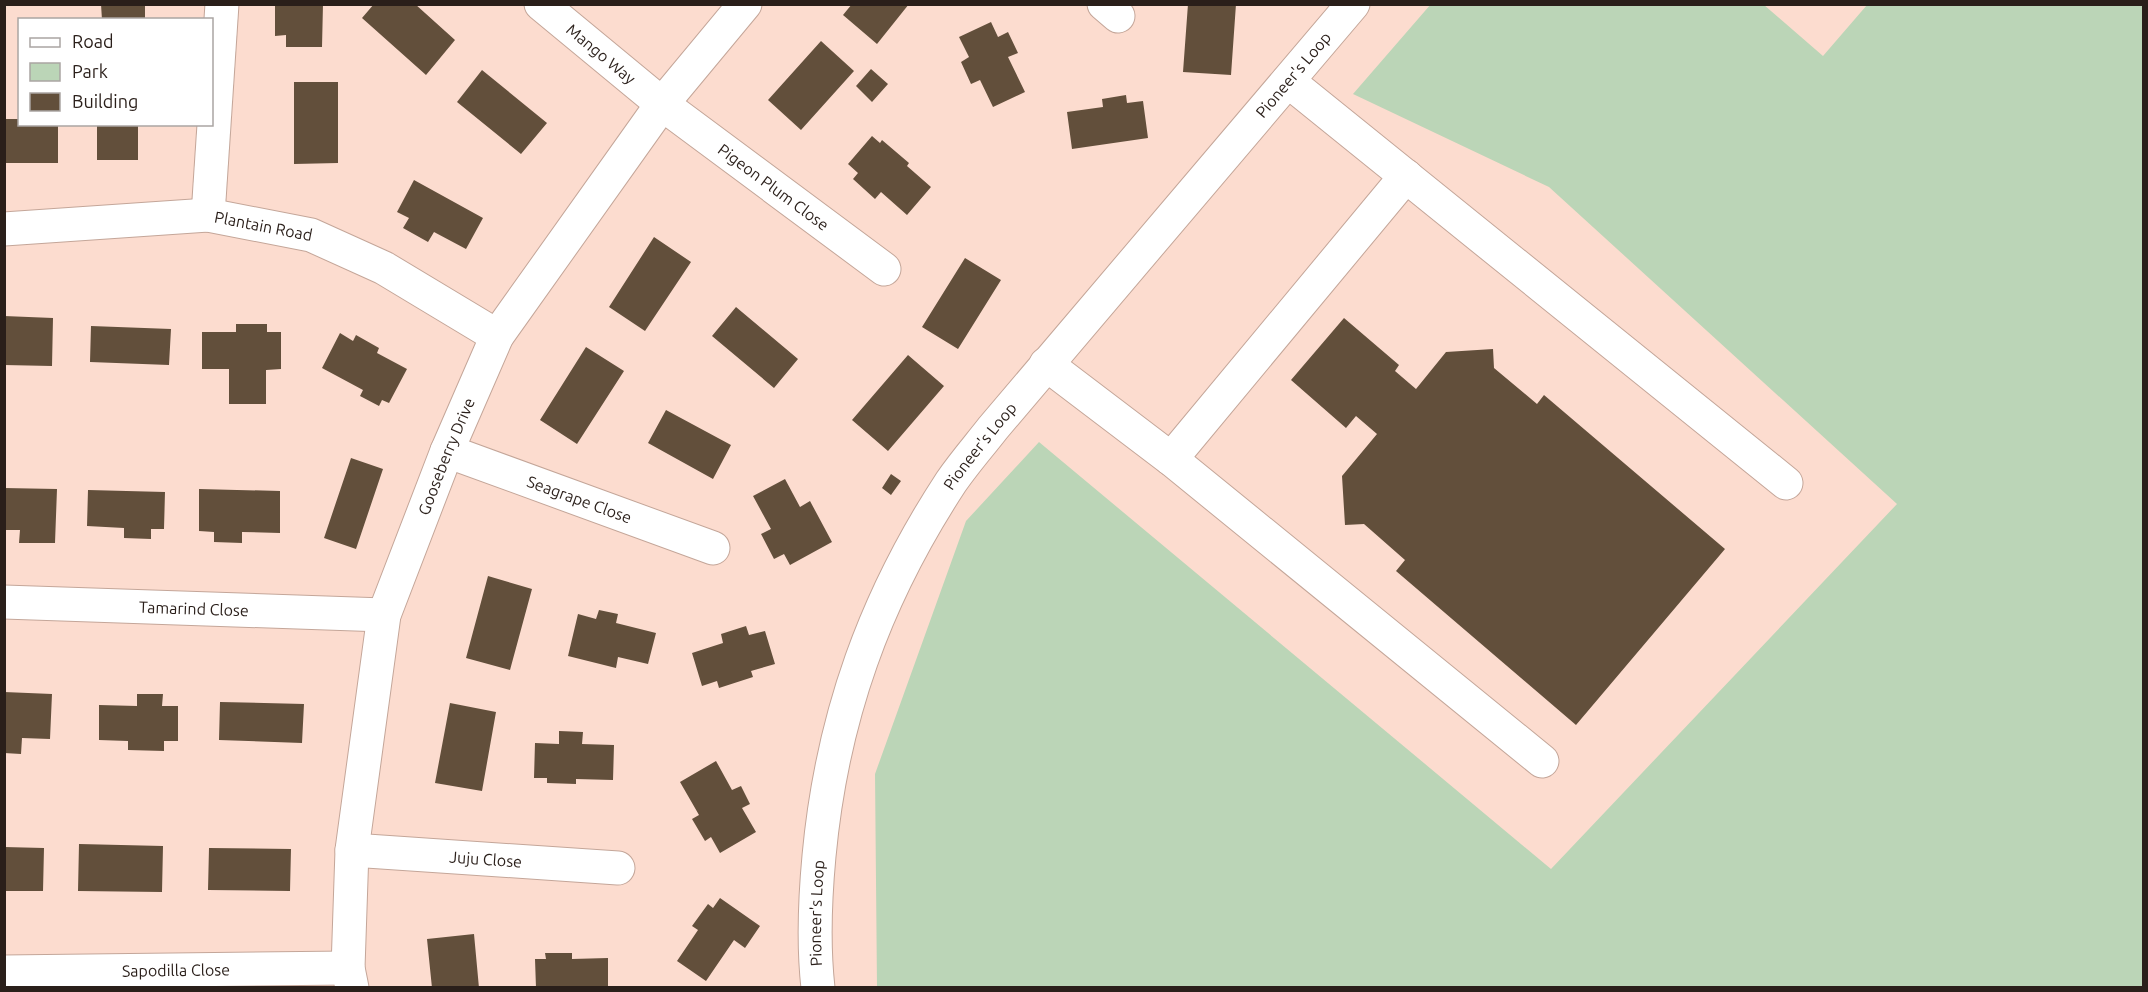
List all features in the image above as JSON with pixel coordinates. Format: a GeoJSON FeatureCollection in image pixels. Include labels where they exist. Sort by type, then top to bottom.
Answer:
{"type":"FeatureCollection","features":[{"type":"Feature","properties":{"kind":"street"},"geometry":{"type":"LineString","coordinates":[[208,214],[222,4]]}},
{"type":"Feature","properties":{"kind":"street","name":"Mango Way"},"geometry":{"type":"LineString","coordinates":[[541,4],[662,104]]}},
{"type":"Feature","properties":{"kind":"street","name":"Gooseberry Drive"},"geometry":{"type":"LineString","coordinates":[[350,978],[352,850],[384,615],[447,452],[497,336],[662,104],[746,4]]}},
{"type":"Feature","properties":{"kind":"street","name":"Pioneer's Loop"},"geometry":{"type":"LineString","coordinates":[[818,987],[816,891],[823,807],[840,726],[863,652],[903,563],[952,481],[993,428],[1353,4]]}},
{"type":"Feature","properties":{"kind":"street"},"geometry":{"type":"LineString","coordinates":[[1288,81],[1786,483]]}},
{"type":"Feature","properties":{"kind":"street","name":"Pigeon Plum Close"},"geometry":{"type":"LineString","coordinates":[[662,104],[884,269]]}},
{"type":"Feature","properties":{"kind":"street"},"geometry":{"type":"LineString","coordinates":[[1171,459],[1406,176]]}},
{"type":"Feature","properties":{"kind":"street","name":"Plantain Road"},"geometry":{"type":"LineString","coordinates":[[4,229],[208,214],[311,235],[384,268],[497,336]]}},
{"type":"Feature","properties":{"kind":"street"},"geometry":{"type":"LineString","coordinates":[[1046,364],[1171,459],[1542,761]]}},
{"type":"Feature","properties":{"kind":"street","name":"Seagrape Close"},"geometry":{"type":"LineString","coordinates":[[447,452],[713,548]]}},
{"type":"Feature","properties":{"kind":"street","name":"Tamarind Close"},"geometry":{"type":"LineString","coordinates":[[4,602],[384,615]]}},
{"type":"Feature","properties":{"kind":"street","name":"Juju Close"},"geometry":{"type":"LineString","coordinates":[[352,850],[618,868]]}},
{"type":"Feature","properties":{"kind":"street","name":"Sapodilla Close"},"geometry":{"type":"LineString","coordinates":[[4,972],[350,978]]}},
{"type":"Feature","properties":{"kind":"green space"},"geometry":{"type":"Polygon","coordinates":[[[1431,4],[1764,5],[1823,56],[1867,5],[2143,5],[2143,987],[877,987],[875,774],[966,521],[1039,442],[1551,869],[1897,504],[1549,187],[1353,94],[1431,4]]]}},
{"type":"Feature","properties":{"kind":"building"},"geometry":{"type":"Polygon","coordinates":[[[101,4],[145,4],[145,18],[102,18],[101,4]]]}},
{"type":"Feature","properties":{"kind":"building"},"geometry":{"type":"Polygon","coordinates":[[[275,4],[323,4],[322,47],[286,47],[286,35],[275,36],[275,4]]]}},
{"type":"Feature","properties":{"kind":"building"},"geometry":{"type":"Polygon","coordinates":[[[374,4],[415,4],[455,40],[426,75],[362,18],[374,4]]]}},
{"type":"Feature","properties":{"kind":"building"},"geometry":{"type":"Polygon","coordinates":[[[852,4],[909,4],[877,44],[843,15],[852,4]]]}},
{"type":"Feature","properties":{"kind":"building"},"geometry":{"type":"Polygon","coordinates":[[[1188,4],[1236,4],[1231,75],[1183,72],[1188,4]]]}},
{"type":"Feature","properties":{"kind":"building"},"geometry":{"type":"Polygon","coordinates":[[[991,22],[998,37],[1008,32],[1018,53],[1008,57],[1025,92],[993,107],[980,80],[971,84],[961,62],[969,57],[959,37],[991,22]]]}},
{"type":"Feature","properties":{"kind":"building"},"geometry":{"type":"Polygon","coordinates":[[[821,41],[854,71],[801,130],[768,100],[821,41]]]}},
{"type":"Feature","properties":{"kind":"building"},"geometry":{"type":"Polygon","coordinates":[[[871,69],[888,84],[872,102],[856,86],[871,69]]]}},
{"type":"Feature","properties":{"kind":"building"},"geometry":{"type":"Polygon","coordinates":[[[482,70],[547,123],[521,154],[457,102],[482,70]]]}},
{"type":"Feature","properties":{"kind":"building"},"geometry":{"type":"Polygon","coordinates":[[[294,82],[338,82],[338,163],[294,164],[294,82]]]}},
{"type":"Feature","properties":{"kind":"building"},"geometry":{"type":"Polygon","coordinates":[[[1126,95],[1127,103],[1143,101],[1148,138],[1072,149],[1067,112],[1103,107],[1102,99],[1126,95]]]}},
{"type":"Feature","properties":{"kind":"building"},"geometry":{"type":"Polygon","coordinates":[[[4,119],[18,119],[18,126],[58,126],[58,163],[4,163],[4,119]]]}},
{"type":"Feature","properties":{"kind":"building"},"geometry":{"type":"Polygon","coordinates":[[[97,126],[138,126],[138,160],[97,160],[97,126]]]}},
{"type":"Feature","properties":{"kind":"building"},"geometry":{"type":"Polygon","coordinates":[[[872,136],[880,143],[882,140],[909,163],[907,166],[931,187],[907,215],[881,192],[875,199],[853,179],[858,173],[848,164],[872,136]]]}},
{"type":"Feature","properties":{"kind":"building"},"geometry":{"type":"Polygon","coordinates":[[[414,180],[483,218],[466,249],[434,232],[428,242],[403,228],[409,218],[397,212],[414,180]]]}},
{"type":"Feature","properties":{"kind":"building"},"geometry":{"type":"Polygon","coordinates":[[[654,237],[691,262],[645,331],[609,307],[654,237]]]}},
{"type":"Feature","properties":{"kind":"building"},"geometry":{"type":"Polygon","coordinates":[[[965,258],[1001,280],[958,349],[922,327],[965,258]]]}},
{"type":"Feature","properties":{"kind":"building"},"geometry":{"type":"Polygon","coordinates":[[[736,307],[798,359],[774,388],[712,336],[736,307]]]}},
{"type":"Feature","properties":{"kind":"building"},"geometry":{"type":"Polygon","coordinates":[[[4,316],[53,318],[52,366],[4,365],[4,316]]]}},
{"type":"Feature","properties":{"kind":"building"},"geometry":{"type":"Polygon","coordinates":[[[1344,318],[1399,365],[1395,371],[1416,389],[1446,352],[1493,349],[1494,368],[1537,404],[1544,395],[1725,549],[1576,725],[1396,571],[1405,560],[1364,524],[1345,525],[1342,476],[1377,434],[1356,416],[1346,428],[1291,380],[1344,318]]]}},
{"type":"Feature","properties":{"kind":"building"},"geometry":{"type":"Polygon","coordinates":[[[236,324],[267,324],[267,332],[281,332],[281,369],[266,370],[266,404],[229,404],[229,369],[202,369],[202,332],[236,332],[236,324]]]}},
{"type":"Feature","properties":{"kind":"building"},"geometry":{"type":"Polygon","coordinates":[[[91,326],[171,329],[169,365],[90,362],[91,326]]]}},
{"type":"Feature","properties":{"kind":"building"},"geometry":{"type":"Polygon","coordinates":[[[340,333],[353,341],[356,335],[379,348],[377,353],[407,369],[389,403],[382,400],[379,406],[360,396],[363,390],[322,368],[340,333]]]}},
{"type":"Feature","properties":{"kind":"building"},"geometry":{"type":"Polygon","coordinates":[[[586,347],[624,371],[577,444],[540,420],[586,347]]]}},
{"type":"Feature","properties":{"kind":"building"},"geometry":{"type":"Polygon","coordinates":[[[908,355],[944,386],[888,451],[852,420],[908,355]]]}},
{"type":"Feature","properties":{"kind":"building"},"geometry":{"type":"Polygon","coordinates":[[[666,410],[731,445],[713,479],[648,443],[666,410]]]}},
{"type":"Feature","properties":{"kind":"building"},"geometry":{"type":"Polygon","coordinates":[[[351,458],[383,469],[356,549],[324,538],[351,458]]]}},
{"type":"Feature","properties":{"kind":"building"},"geometry":{"type":"Polygon","coordinates":[[[891,474],[901,481],[891,495],[882,488],[891,474]]]}},
{"type":"Feature","properties":{"kind":"building"},"geometry":{"type":"Polygon","coordinates":[[[785,479],[800,507],[810,501],[832,542],[790,565],[784,554],[774,559],[761,534],[771,529],[753,496],[785,479]]]}},
{"type":"Feature","properties":{"kind":"building"},"geometry":{"type":"Polygon","coordinates":[[[4,488],[57,489],[55,543],[19,543],[20,530],[4,530],[4,488]]]}},
{"type":"Feature","properties":{"kind":"building"},"geometry":{"type":"Polygon","coordinates":[[[199,489],[280,491],[280,533],[242,532],[242,543],[214,542],[214,532],[199,531],[199,489]]]}},
{"type":"Feature","properties":{"kind":"building"},"geometry":{"type":"Polygon","coordinates":[[[88,490],[165,492],[164,529],[151,529],[151,539],[124,538],[124,528],[87,526],[88,490]]]}},
{"type":"Feature","properties":{"kind":"building"},"geometry":{"type":"Polygon","coordinates":[[[488,576],[532,589],[510,670],[466,658],[488,576]]]}},
{"type":"Feature","properties":{"kind":"building"},"geometry":{"type":"Polygon","coordinates":[[[599,610],[618,614],[616,623],[656,633],[648,664],[618,657],[616,668],[568,656],[578,614],[596,619],[599,610]]]}},
{"type":"Feature","properties":{"kind":"building"},"geometry":{"type":"Polygon","coordinates":[[[746,626],[749,635],[765,631],[775,664],[751,671],[753,677],[719,688],[717,681],[702,686],[692,653],[723,643],[721,634],[746,626]]]}},
{"type":"Feature","properties":{"kind":"building"},"geometry":{"type":"Polygon","coordinates":[[[4,692],[52,694],[50,739],[22,738],[21,754],[4,753],[4,692]]]}},
{"type":"Feature","properties":{"kind":"building"},"geometry":{"type":"Polygon","coordinates":[[[137,694],[163,694],[162,706],[178,706],[178,741],[164,741],[164,751],[128,750],[128,741],[99,740],[99,705],[137,706],[137,694]]]}},
{"type":"Feature","properties":{"kind":"building"},"geometry":{"type":"Polygon","coordinates":[[[220,702],[304,704],[302,743],[219,740],[220,702]]]}},
{"type":"Feature","properties":{"kind":"building"},"geometry":{"type":"Polygon","coordinates":[[[450,703],[496,712],[482,791],[435,783],[450,703]]]}},
{"type":"Feature","properties":{"kind":"building"},"geometry":{"type":"Polygon","coordinates":[[[559,731],[583,732],[582,744],[614,745],[613,780],[576,779],[576,784],[547,783],[547,778],[534,778],[535,743],[559,744],[559,731]]]}},
{"type":"Feature","properties":{"kind":"building"},"geometry":{"type":"Polygon","coordinates":[[[716,761],[732,790],[741,786],[750,804],[742,808],[756,832],[720,853],[711,837],[705,841],[692,819],[699,815],[680,782],[716,761]]]}},
{"type":"Feature","properties":{"kind":"building"},"geometry":{"type":"Polygon","coordinates":[[[79,844],[163,846],[162,892],[78,891],[79,844]]]}},
{"type":"Feature","properties":{"kind":"building"},"geometry":{"type":"Polygon","coordinates":[[[4,847],[44,848],[43,891],[4,891],[4,847]]]}},
{"type":"Feature","properties":{"kind":"building"},"geometry":{"type":"Polygon","coordinates":[[[209,848],[291,849],[290,891],[208,890],[209,848]]]}},
{"type":"Feature","properties":{"kind":"building"},"geometry":{"type":"Polygon","coordinates":[[[720,898],[760,926],[745,948],[734,940],[706,981],[677,961],[698,930],[692,926],[708,904],[713,908],[720,898]]]}},
{"type":"Feature","properties":{"kind":"building"},"geometry":{"type":"Polygon","coordinates":[[[474,934],[479,988],[432,988],[427,939],[474,934]]]}},
{"type":"Feature","properties":{"kind":"building"},"geometry":{"type":"Polygon","coordinates":[[[545,953],[572,953],[572,959],[608,958],[608,988],[536,988],[535,959],[546,959],[545,953]]]}}]}
